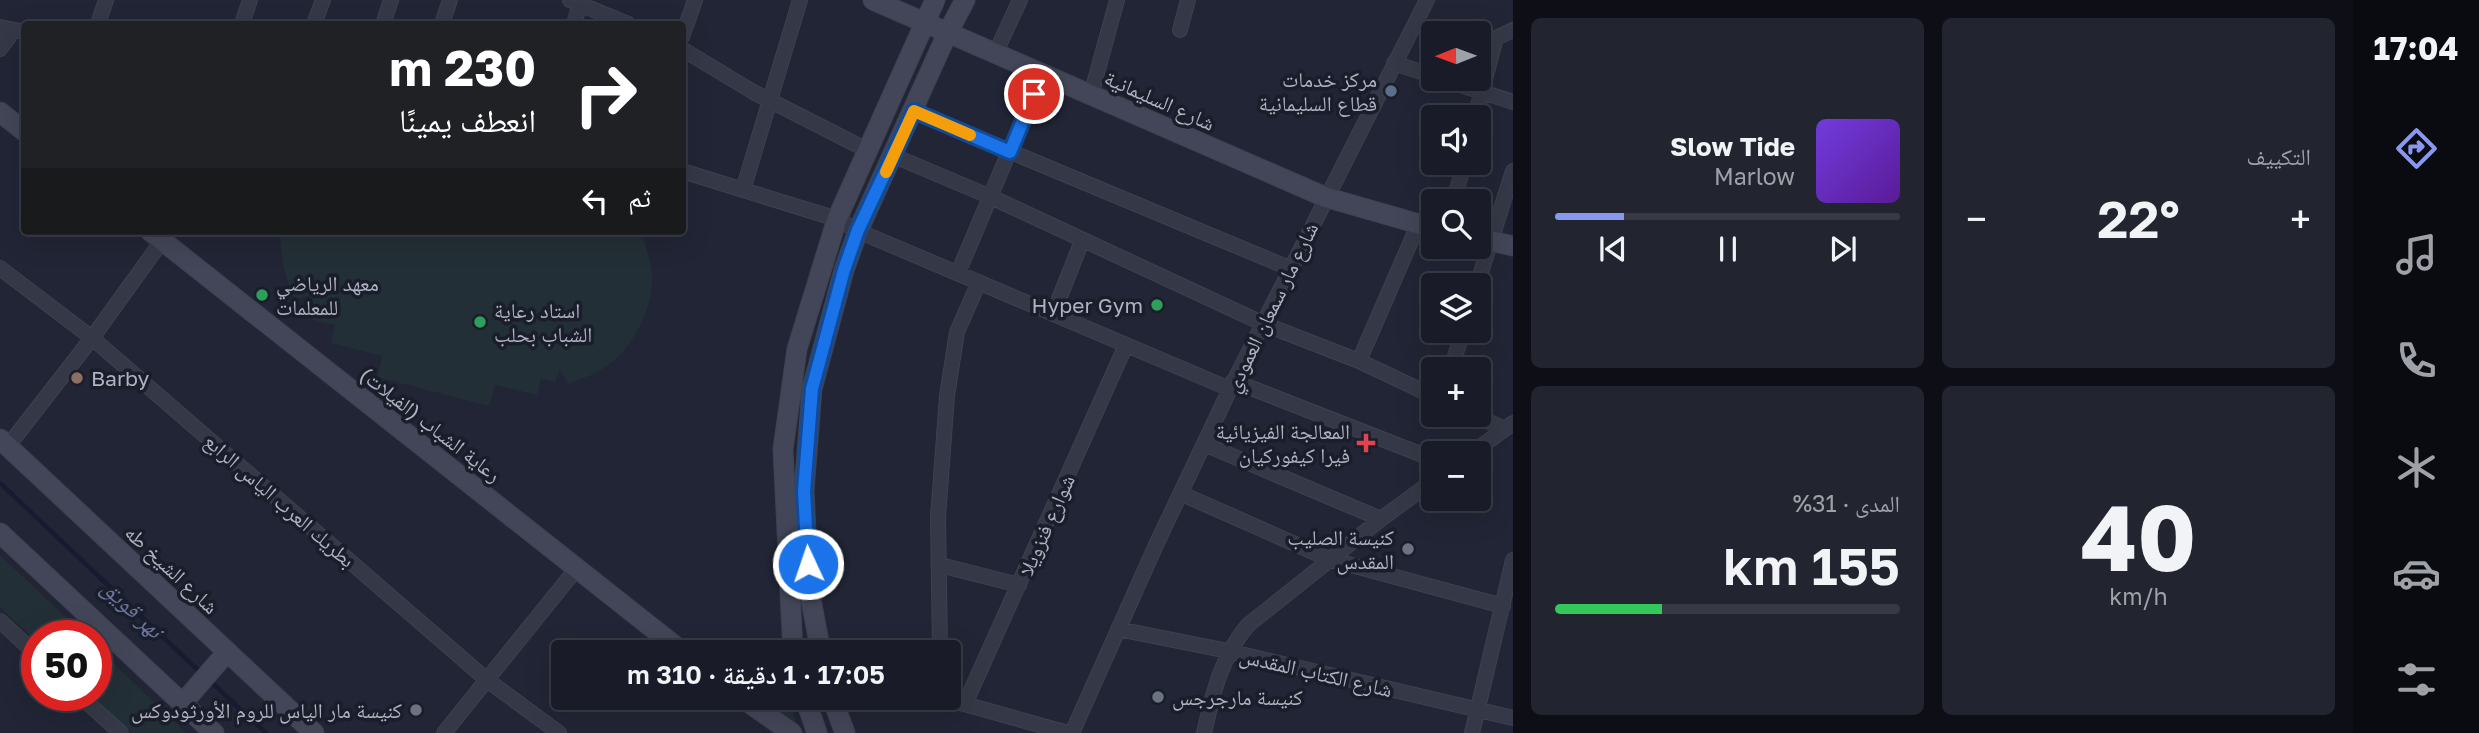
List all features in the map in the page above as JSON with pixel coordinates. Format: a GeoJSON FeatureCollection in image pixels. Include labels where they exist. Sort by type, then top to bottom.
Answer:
{"type":"FeatureCollection","features":[{"type":"Feature","properties":{"kind":"main road","name":"شارع السليمانية"},"geometry":{"type":"LineString","coordinates":[[873,0],[1325,197],[1421,226]]}},
{"type":"Feature","properties":{"kind":"main road"},"geometry":{"type":"LineString","coordinates":[[792,640],[783,449],[797,349],[837,219],[935,0]]}},
{"type":"Feature","properties":{"kind":"main road"},"geometry":{"type":"LineString","coordinates":[[819,640],[809,589],[804,491],[812,389],[844,270],[858,230],[965,0]]}},
{"type":"Feature","properties":{"kind":"main road"},"geometry":{"type":"LineString","coordinates":[[0,112],[21,129]]}},
{"type":"Feature","properties":{"kind":"main road","name":"رعاية الشباب (الفيلات)"},"geometry":{"type":"LineString","coordinates":[[156,236],[668,640]]}},
{"type":"Feature","properties":{"kind":"main road"},"geometry":{"type":"LineString","coordinates":[[1491,240],[1513,246]]}},
{"type":"Feature","properties":{"kind":"main road","name":"شارع الشيخ طه"},"geometry":{"type":"LineString","coordinates":[[4,443],[314,733]]}},
{"type":"Feature","properties":{"kind":"main road"},"geometry":{"type":"LineString","coordinates":[[0,533],[214,733]]}},
{"type":"Feature","properties":{"kind":"main road"},"geometry":{"type":"LineString","coordinates":[[182,704],[227,652]]}},
{"type":"Feature","properties":{"kind":"main road"},"geometry":{"type":"LineString","coordinates":[[763,710],[792,733]]}},
{"type":"Feature","properties":{"kind":"main road"},"geometry":{"type":"LineString","coordinates":[[809,710],[817,733]]}},
{"type":"Feature","properties":{"kind":"main road"},"geometry":{"type":"LineString","coordinates":[[836,710],[845,733]]}},
{"type":"Feature","properties":{"kind":"street"},"geometry":{"type":"LineString","coordinates":[[99,21],[106,0]]}},
{"type":"Feature","properties":{"kind":"street"},"geometry":{"type":"LineString","coordinates":[[243,21],[250,0]]}},
{"type":"Feature","properties":{"kind":"street"},"geometry":{"type":"LineString","coordinates":[[315,21],[323,0]]}},
{"type":"Feature","properties":{"kind":"street"},"geometry":{"type":"LineString","coordinates":[[384,21],[391,0]]}},
{"type":"Feature","properties":{"kind":"street"},"geometry":{"type":"LineString","coordinates":[[443,21],[450,0]]}},
{"type":"Feature","properties":{"kind":"street"},"geometry":{"type":"LineString","coordinates":[[686,26],[695,0]]}},
{"type":"Feature","properties":{"kind":"street"},"geometry":{"type":"LineString","coordinates":[[743,190],[800,0]]}},
{"type":"Feature","properties":{"kind":"street"},"geometry":{"type":"LineString","coordinates":[[995,54],[1020,0]]}},
{"type":"Feature","properties":{"kind":"street"},"geometry":{"type":"LineString","coordinates":[[1091,95],[1117,0]]}},
{"type":"Feature","properties":{"kind":"street"},"geometry":{"type":"LineString","coordinates":[[1180,30],[1188,0]]}},
{"type":"Feature","properties":{"kind":"street","name":"شارع مار سمعان العمودي"},"geometry":{"type":"LineString","coordinates":[[1070,733],[1231,385],[1427,0]]}},
{"type":"Feature","properties":{"kind":"street"},"geometry":{"type":"LineString","coordinates":[[574,21],[577,1],[621,21]]}},
{"type":"Feature","properties":{"kind":"street"},"geometry":{"type":"LineString","coordinates":[[0,49],[13,30]]}},
{"type":"Feature","properties":{"kind":"street"},"geometry":{"type":"LineString","coordinates":[[1478,105],[1496,38],[1513,30]]}},
{"type":"Feature","properties":{"kind":"street"},"geometry":{"type":"LineString","coordinates":[[686,51],[769,100],[867,150]]}},
{"type":"Feature","properties":{"kind":"street"},"geometry":{"type":"LineString","coordinates":[[1394,63],[1421,72]]}},
{"type":"Feature","properties":{"kind":"street"},"geometry":{"type":"LineString","coordinates":[[958,273],[1042,74]]}},
{"type":"Feature","properties":{"kind":"street"},"geometry":{"type":"LineString","coordinates":[[1479,91],[1513,102]]}},
{"type":"Feature","properties":{"kind":"street"},"geometry":{"type":"LineString","coordinates":[[914,111],[1289,268]]}},
{"type":"Feature","properties":{"kind":"street"},"geometry":{"type":"LineString","coordinates":[[894,156],[991,197],[1264,324],[1359,361],[1421,390]]}},
{"type":"Feature","properties":{"kind":"street"},"geometry":{"type":"LineString","coordinates":[[1491,224],[1513,171]]}},
{"type":"Feature","properties":{"kind":"street"},"geometry":{"type":"LineString","coordinates":[[686,172],[837,219],[1126,345],[1421,455]]}},
{"type":"Feature","properties":{"kind":"street"},"geometry":{"type":"LineString","coordinates":[[4,443],[92,338],[156,236]]}},
{"type":"Feature","properties":{"kind":"street"},"geometry":{"type":"LineString","coordinates":[[1359,361],[1421,237]]}},
{"type":"Feature","properties":{"kind":"street"},"geometry":{"type":"LineString","coordinates":[[1053,313],[1082,241]]}},
{"type":"Feature","properties":{"kind":"street","name":"بطريك العرب الياس الرابع"},"geometry":{"type":"LineString","coordinates":[[0,268],[92,338],[487,680],[559,733]]}},
{"type":"Feature","properties":{"kind":"street"},"geometry":{"type":"LineString","coordinates":[[940,640],[938,517],[947,396],[957,331],[979,282]]}},
{"type":"Feature","properties":{"kind":"street","name":"شوارع فنزويلا"},"geometry":{"type":"LineString","coordinates":[[965,704],[1126,345]]}},
{"type":"Feature","properties":{"kind":"street"},"geometry":{"type":"LineString","coordinates":[[1491,420],[1509,426]]}},
{"type":"Feature","properties":{"kind":"street"},"geometry":{"type":"LineString","coordinates":[[1488,441],[1509,426]]}},
{"type":"Feature","properties":{"kind":"street"},"geometry":{"type":"LineString","coordinates":[[1204,444],[1381,519]]}},
{"type":"Feature","properties":{"kind":"street"},"geometry":{"type":"LineString","coordinates":[[1204,733],[1220,670],[1228,651],[1248,625],[1329,559],[1421,490]]}},
{"type":"Feature","properties":{"kind":"street"},"geometry":{"type":"LineString","coordinates":[[1182,494],[1329,559],[1503,606]]}},
{"type":"Feature","properties":{"kind":"street"},"geometry":{"type":"LineString","coordinates":[[1472,733],[1513,560]]}},
{"type":"Feature","properties":{"kind":"street"},"geometry":{"type":"LineString","coordinates":[[940,565],[1019,585]]}},
{"type":"Feature","properties":{"kind":"street"},"geometry":{"type":"LineString","coordinates":[[444,733],[577,568]]}},
{"type":"Feature","properties":{"kind":"street"},"geometry":{"type":"LineString","coordinates":[[0,621],[21,640]]}},
{"type":"Feature","properties":{"kind":"street","name":"شارع الكتاب المقدس"},"geometry":{"type":"LineString","coordinates":[[1118,629],[1228,651],[1513,719]]}},
{"type":"Feature","properties":{"kind":"street"},"geometry":{"type":"LineString","coordinates":[[961,703],[1070,733]]}},
{"type":"Feature","properties":{"kind":"street"},"geometry":{"type":"LineString","coordinates":[[97,711],[121,733]]}},
{"type":"Feature","properties":{"kind":"shaded area","name":"استاد رعاية الشباب بحلب"},"geometry":{"type":"Polygon","coordinates":[[[281,235],[642,235],[651,267],[651,290],[641,325],[628,346],[607,366],[568,384],[560,369],[555,382],[541,379],[537,395],[495,385],[489,406],[377,377],[382,356],[331,343],[335,325],[305,318],[310,295],[295,300],[288,283],[281,250],[281,235]]]}},
{"type":"Feature","properties":{"kind":"shaded area"},"geometry":{"type":"Polygon","coordinates":[[[0,555],[69,620],[21,620],[21,627],[0,607],[0,555]]]}},
{"type":"Feature","properties":{"kind":"shaded area"},"geometry":{"type":"Polygon","coordinates":[[[112,661],[186,733],[132,733],[109,711],[112,711],[112,661]]]}},
{"type":"Feature","properties":{"kind":"shaded area"},"geometry":{"type":"Polygon","coordinates":[[[775,710],[792,710],[798,727],[775,710]]]}},
{"type":"Feature","properties":{"kind":"waterway","name":"نهر قويق"},"geometry":{"type":"LineString","coordinates":[[0,483],[201,673]]}},
{"type":"Feature","properties":{"kind":"waterway","name":"نهر قويق"},"geometry":{"type":"LineString","coordinates":[[210,681],[266,733]]}},
{"type":"Feature","properties":{"kind":"slow traffic"},"geometry":{"type":"LineString","coordinates":[[886,172],[914,111],[970,135]]}},
{"type":"Feature","properties":{"kind":"place","name":"مركز خدمات قطاع السليمانية"},"geometry":{"type":"Point","coordinates":[1391,91]}},
{"type":"Feature","properties":{"kind":"place","name":"معهد الرياضي للمعلمات"},"geometry":{"type":"Point","coordinates":[262,295]}},
{"type":"Feature","properties":{"kind":"place","name":"Hyper Gym"},"geometry":{"type":"Point","coordinates":[1157,305]}},
{"type":"Feature","properties":{"kind":"place","name":"استاد رعاية الشباب بحلب"},"geometry":{"type":"Point","coordinates":[480,322]}},
{"type":"Feature","properties":{"kind":"place","name":"Barby"},"geometry":{"type":"Point","coordinates":[77,378]}},
{"type":"Feature","properties":{"kind":"place","name":"المعالجة الفيزيائية فيرا كيفوركيان"},"geometry":{"type":"Point","coordinates":[1366,443]}},
{"type":"Feature","properties":{"kind":"place","name":"كنيسة الصليب المقدس"},"geometry":{"type":"Point","coordinates":[1408,549]}},
{"type":"Feature","properties":{"kind":"place","name":"كنيسة مارجرجس"},"geometry":{"type":"Point","coordinates":[1158,697]}},
{"type":"Feature","properties":{"kind":"place","name":"كنيسة مار الياس للروم الأورثودوكس"},"geometry":{"type":"Point","coordinates":[416,710]}},
{"type":"Feature","properties":{"kind":"route"},"geometry":{"type":"LineString","coordinates":[[808,564],[804,491],[812,389],[844,270],[858,230],[914,111],[1010,152],[1034,94]]}}]}
